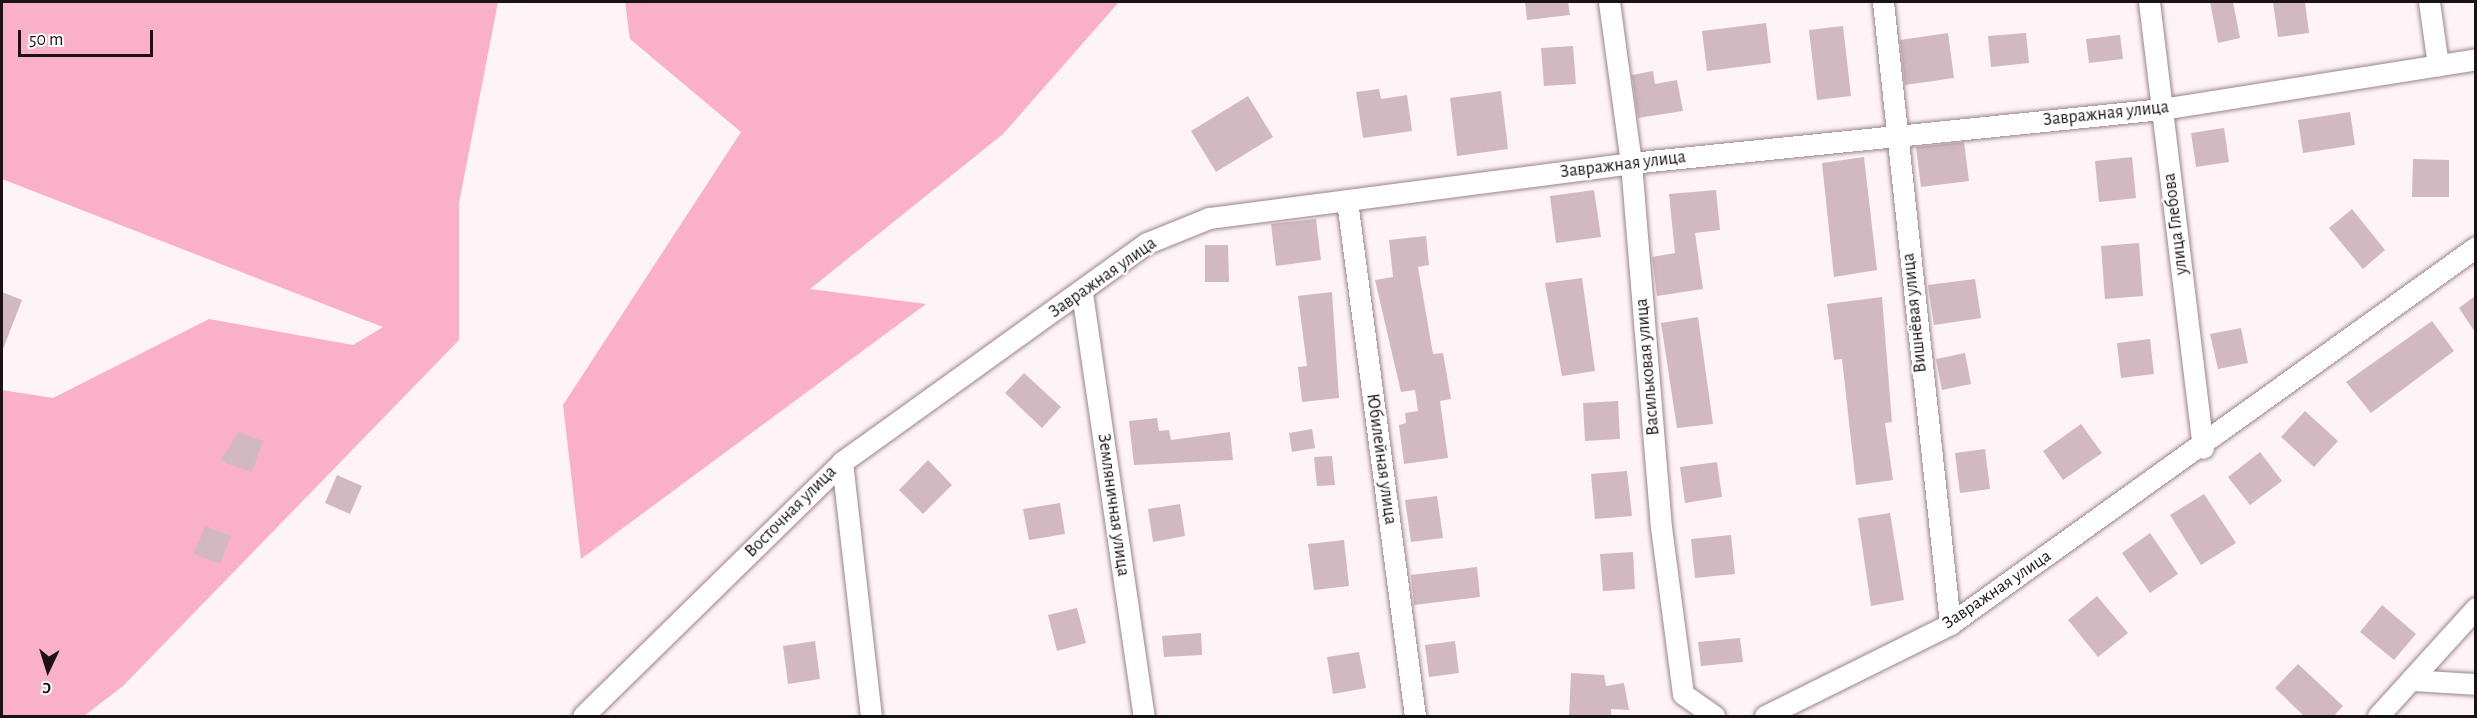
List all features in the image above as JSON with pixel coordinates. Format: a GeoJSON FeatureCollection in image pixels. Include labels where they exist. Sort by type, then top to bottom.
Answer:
{"type":"FeatureCollection","features":[{"type":"Feature","properties":{"kind":"street","name":"Васильковая улица"},"geometry":{"type":"LineString","coordinates":[[1609,2],[1631,164],[1661,526],[1683,694],[1714,717]]}},
{"type":"Feature","properties":{"kind":"street","name":"Вишнёвая улица"},"geometry":{"type":"LineString","coordinates":[[1883,2],[1950,624]]}},
{"type":"Feature","properties":{"kind":"street","name":"улица Глебова"},"geometry":{"type":"LineString","coordinates":[[2149,2],[2203,447]]}},
{"type":"Feature","properties":{"kind":"street"},"geometry":{"type":"LineString","coordinates":[[2429,2],[2438,65]]}},
{"type":"Feature","properties":{"kind":"street","name":"Завражная улица"},"geometry":{"type":"LineString","coordinates":[[842,462],[1082,293],[1147,243],[1209,218],[1631,164],[2162,109],[2475,59]]}},
{"type":"Feature","properties":{"kind":"street","name":"Юбилейная улица"},"geometry":{"type":"LineString","coordinates":[[1347,201],[1415,717]]}},
{"type":"Feature","properties":{"kind":"street","name":"Завражная улица"},"geometry":{"type":"LineString","coordinates":[[1765,717],[1950,624],[2203,447],[2475,247]]}},
{"type":"Feature","properties":{"kind":"street","name":"Земляничная улица"},"geometry":{"type":"LineString","coordinates":[[1082,293],[1144,717]]}},
{"type":"Feature","properties":{"kind":"street","name":"Восточная улица"},"geometry":{"type":"LineString","coordinates":[[583,717],[842,462]]}},
{"type":"Feature","properties":{"kind":"street","name":"Восточная улица"},"geometry":{"type":"LineString","coordinates":[[842,462],[871,717]]}},
{"type":"Feature","properties":{"kind":"street"},"geometry":{"type":"LineString","coordinates":[[2378,717],[2475,608]]}},
{"type":"Feature","properties":{"kind":"street"},"geometry":{"type":"LineString","coordinates":[[2410,680],[2475,684]]}},
{"type":"Feature","properties":{"kind":"shaded area"},"geometry":{"type":"Polygon","coordinates":[[[2,2],[498,2],[459,203],[459,340],[123,686],[84,716],[2,716],[2,390],[53,398],[209,319],[353,345],[383,327],[2,179],[2,2]]]}},
{"type":"Feature","properties":{"kind":"shaded area"},"geometry":{"type":"Polygon","coordinates":[[[625,2],[1119,2],[1003,134],[810,289],[926,304],[581,559],[563,405],[741,132],[630,39],[625,2]]]}},
{"type":"Feature","properties":{"kind":"building"},"geometry":{"type":"Polygon","coordinates":[[[1525,2],[1568,2],[1570,15],[1527,20],[1525,2]]]}},
{"type":"Feature","properties":{"kind":"building"},"geometry":{"type":"Polygon","coordinates":[[[2210,2],[2233,2],[2240,38],[2218,43],[2210,2]]]}},
{"type":"Feature","properties":{"kind":"building"},"geometry":{"type":"Polygon","coordinates":[[[2273,2],[2305,2],[2309,33],[2278,37],[2273,2]]]}},
{"type":"Feature","properties":{"kind":"building"},"geometry":{"type":"Polygon","coordinates":[[[1766,23],[1771,63],[1707,71],[1702,31],[1766,23]]]}},
{"type":"Feature","properties":{"kind":"building"},"geometry":{"type":"Polygon","coordinates":[[[1843,26],[1851,96],[1817,100],[1809,30],[1843,26]]]}},
{"type":"Feature","properties":{"kind":"building"},"geometry":{"type":"Polygon","coordinates":[[[1948,33],[1954,78],[1905,85],[1900,40],[1948,33]]]}},
{"type":"Feature","properties":{"kind":"building"},"geometry":{"type":"Polygon","coordinates":[[[2026,33],[2029,63],[1991,67],[1988,36],[2026,33]]]}},
{"type":"Feature","properties":{"kind":"building"},"geometry":{"type":"Polygon","coordinates":[[[2120,35],[2123,59],[2089,63],[2086,39],[2120,35]]]}},
{"type":"Feature","properties":{"kind":"building"},"geometry":{"type":"Polygon","coordinates":[[[1573,46],[1576,84],[1544,86],[1541,48],[1573,46]]]}},
{"type":"Feature","properties":{"kind":"building"},"geometry":{"type":"Polygon","coordinates":[[[1653,71],[1655,84],[1677,80],[1683,111],[1638,118],[1632,75],[1653,71]]]}},
{"type":"Feature","properties":{"kind":"building"},"geometry":{"type":"Polygon","coordinates":[[[1379,89],[1381,99],[1407,95],[1412,131],[1363,138],[1356,92],[1379,89]]]}},
{"type":"Feature","properties":{"kind":"building"},"geometry":{"type":"Polygon","coordinates":[[[1501,91],[1508,149],[1457,156],[1450,98],[1501,91]]]}},
{"type":"Feature","properties":{"kind":"building"},"geometry":{"type":"Polygon","coordinates":[[[1248,96],[1273,137],[1216,172],[1191,131],[1248,96]]]}},
{"type":"Feature","properties":{"kind":"building"},"geometry":{"type":"Polygon","coordinates":[[[2350,112],[2355,145],[2303,153],[2298,120],[2350,112]]]}},
{"type":"Feature","properties":{"kind":"building"},"geometry":{"type":"Polygon","coordinates":[[[2224,128],[2229,162],[2196,167],[2191,133],[2224,128]]]}},
{"type":"Feature","properties":{"kind":"building"},"geometry":{"type":"Polygon","coordinates":[[[1964,142],[1969,181],[1921,187],[1916,147],[1964,142]]]}},
{"type":"Feature","properties":{"kind":"building"},"geometry":{"type":"Polygon","coordinates":[[[1864,157],[1877,270],[1834,277],[1822,163],[1864,157]]]}},
{"type":"Feature","properties":{"kind":"building"},"geometry":{"type":"Polygon","coordinates":[[[2132,157],[2136,198],[2099,202],[2095,161],[2132,157]]]}},
{"type":"Feature","properties":{"kind":"building"},"geometry":{"type":"Polygon","coordinates":[[[2413,159],[2449,160],[2449,197],[2412,197],[2413,159]]]}},
{"type":"Feature","properties":{"kind":"building"},"geometry":{"type":"Polygon","coordinates":[[[1594,190],[1601,237],[1556,243],[1550,196],[1594,190]]]}},
{"type":"Feature","properties":{"kind":"building"},"geometry":{"type":"Polygon","coordinates":[[[1716,190],[1720,230],[1695,233],[1703,289],[1657,296],[1652,257],[1675,253],[1669,194],[1716,190]]]}},
{"type":"Feature","properties":{"kind":"building"},"geometry":{"type":"Polygon","coordinates":[[[2352,209],[2385,250],[2363,269],[2329,228],[2352,209]]]}},
{"type":"Feature","properties":{"kind":"building"},"geometry":{"type":"Polygon","coordinates":[[[1316,219],[1321,260],[1276,266],[1271,224],[1316,219]]]}},
{"type":"Feature","properties":{"kind":"building"},"geometry":{"type":"Polygon","coordinates":[[[1426,236],[1429,265],[1418,267],[1433,354],[1443,353],[1451,399],[1440,401],[1448,458],[1404,464],[1399,425],[1406,423],[1405,413],[1418,411],[1415,390],[1401,392],[1375,280],[1393,277],[1389,240],[1426,236]]]}},
{"type":"Feature","properties":{"kind":"building"},"geometry":{"type":"Polygon","coordinates":[[[2139,243],[2143,296],[2105,299],[2101,246],[2139,243]]]}},
{"type":"Feature","properties":{"kind":"building"},"geometry":{"type":"Polygon","coordinates":[[[1205,245],[1228,245],[1229,282],[1205,282],[1205,245]]]}},
{"type":"Feature","properties":{"kind":"building"},"geometry":{"type":"Polygon","coordinates":[[[1582,278],[1595,371],[1562,376],[1545,283],[1582,278]]]}},
{"type":"Feature","properties":{"kind":"building"},"geometry":{"type":"Polygon","coordinates":[[[1975,279],[1981,318],[1934,325],[1928,285],[1975,279]]]}},
{"type":"Feature","properties":{"kind":"building"},"geometry":{"type":"Polygon","coordinates":[[[2,292],[22,300],[3,349],[2,349],[2,292]]]}},
{"type":"Feature","properties":{"kind":"building"},"geometry":{"type":"Polygon","coordinates":[[[1332,292],[1339,398],[1302,402],[1298,367],[1307,366],[1298,296],[1332,292]]]}},
{"type":"Feature","properties":{"kind":"building"},"geometry":{"type":"Polygon","coordinates":[[[2475,296],[2475,332],[2459,308],[2475,296]]]}},
{"type":"Feature","properties":{"kind":"building"},"geometry":{"type":"Polygon","coordinates":[[[1882,297],[1892,422],[1885,423],[1893,480],[1856,485],[1842,359],[1834,360],[1827,304],[1882,297]]]}},
{"type":"Feature","properties":{"kind":"building"},"geometry":{"type":"Polygon","coordinates":[[[1698,317],[1713,424],[1677,428],[1661,323],[1698,317]]]}},
{"type":"Feature","properties":{"kind":"building"},"geometry":{"type":"Polygon","coordinates":[[[2432,321],[2454,351],[2371,413],[2346,382],[2432,321]]]}},
{"type":"Feature","properties":{"kind":"building"},"geometry":{"type":"Polygon","coordinates":[[[2241,328],[2248,363],[2218,369],[2210,334],[2241,328]]]}},
{"type":"Feature","properties":{"kind":"building"},"geometry":{"type":"Polygon","coordinates":[[[2150,339],[2154,374],[2121,378],[2117,343],[2150,339]]]}},
{"type":"Feature","properties":{"kind":"building"},"geometry":{"type":"Polygon","coordinates":[[[1965,353],[1971,384],[1942,390],[1936,359],[1965,353]]]}},
{"type":"Feature","properties":{"kind":"building"},"geometry":{"type":"Polygon","coordinates":[[[1024,373],[1061,407],[1042,428],[1005,393],[1024,373]]]}},
{"type":"Feature","properties":{"kind":"building"},"geometry":{"type":"Polygon","coordinates":[[[1618,401],[1620,439],[1585,441],[1583,403],[1618,401]]]}},
{"type":"Feature","properties":{"kind":"building"},"geometry":{"type":"Polygon","coordinates":[[[2305,411],[2338,441],[2314,467],[2281,437],[2305,411]]]}},
{"type":"Feature","properties":{"kind":"building"},"geometry":{"type":"Polygon","coordinates":[[[1157,418],[1159,431],[1169,430],[1171,440],[1230,432],[1233,460],[1134,465],[1129,421],[1157,418]]]}},
{"type":"Feature","properties":{"kind":"building"},"geometry":{"type":"Polygon","coordinates":[[[2081,424],[2102,453],[2063,480],[2043,451],[2081,424]]]}},
{"type":"Feature","properties":{"kind":"building"},"geometry":{"type":"Polygon","coordinates":[[[1312,429],[1315,448],[1292,452],[1289,433],[1312,429]]]}},
{"type":"Feature","properties":{"kind":"building"},"geometry":{"type":"Polygon","coordinates":[[[239,432],[263,441],[252,472],[220,461],[239,432]]]}},
{"type":"Feature","properties":{"kind":"building"},"geometry":{"type":"Polygon","coordinates":[[[1985,449],[1990,489],[1960,493],[1955,453],[1985,449]]]}},
{"type":"Feature","properties":{"kind":"building"},"geometry":{"type":"Polygon","coordinates":[[[2260,452],[2282,481],[2250,505],[2228,477],[2260,452]]]}},
{"type":"Feature","properties":{"kind":"building"},"geometry":{"type":"Polygon","coordinates":[[[1332,456],[1335,485],[1317,486],[1314,457],[1332,456]]]}},
{"type":"Feature","properties":{"kind":"building"},"geometry":{"type":"Polygon","coordinates":[[[928,460],[952,485],[923,514],[899,490],[928,460]]]}},
{"type":"Feature","properties":{"kind":"building"},"geometry":{"type":"Polygon","coordinates":[[[1717,462],[1722,497],[1685,503],[1680,467],[1717,462]]]}},
{"type":"Feature","properties":{"kind":"building"},"geometry":{"type":"Polygon","coordinates":[[[1627,471],[1632,516],[1595,519],[1591,474],[1627,471]]]}},
{"type":"Feature","properties":{"kind":"building"},"geometry":{"type":"Polygon","coordinates":[[[337,475],[362,486],[350,514],[325,503],[337,475]]]}},
{"type":"Feature","properties":{"kind":"building"},"geometry":{"type":"Polygon","coordinates":[[[2204,494],[2236,543],[2201,565],[2170,515],[2204,494]]]}},
{"type":"Feature","properties":{"kind":"building"},"geometry":{"type":"Polygon","coordinates":[[[1437,496],[1443,538],[1411,542],[1405,500],[1437,496]]]}},
{"type":"Feature","properties":{"kind":"building"},"geometry":{"type":"Polygon","coordinates":[[[1060,503],[1065,534],[1029,540],[1023,509],[1060,503]]]}},
{"type":"Feature","properties":{"kind":"building"},"geometry":{"type":"Polygon","coordinates":[[[1180,504],[1185,536],[1153,542],[1148,509],[1180,504]]]}},
{"type":"Feature","properties":{"kind":"building"},"geometry":{"type":"Polygon","coordinates":[[[1890,513],[1904,600],[1871,606],[1858,518],[1890,513]]]}},
{"type":"Feature","properties":{"kind":"building"},"geometry":{"type":"Polygon","coordinates":[[[205,526],[231,536],[220,564],[194,554],[205,526]]]}},
{"type":"Feature","properties":{"kind":"building"},"geometry":{"type":"Polygon","coordinates":[[[2150,533],[2178,574],[2150,593],[2122,553],[2150,533]]]}},
{"type":"Feature","properties":{"kind":"building"},"geometry":{"type":"Polygon","coordinates":[[[1731,535],[1735,574],[1695,578],[1691,539],[1731,535]]]}},
{"type":"Feature","properties":{"kind":"building"},"geometry":{"type":"Polygon","coordinates":[[[1344,540],[1349,586],[1314,590],[1308,544],[1344,540]]]}},
{"type":"Feature","properties":{"kind":"building"},"geometry":{"type":"Polygon","coordinates":[[[1633,552],[1635,589],[1603,591],[1600,554],[1633,552]]]}},
{"type":"Feature","properties":{"kind":"building"},"geometry":{"type":"Polygon","coordinates":[[[1477,567],[1480,597],[1414,605],[1411,575],[1477,567]]]}},
{"type":"Feature","properties":{"kind":"building"},"geometry":{"type":"Polygon","coordinates":[[[2097,596],[2128,633],[2098,657],[2068,620],[2097,596]]]}},
{"type":"Feature","properties":{"kind":"building"},"geometry":{"type":"Polygon","coordinates":[[[2382,605],[2416,634],[2394,660],[2360,632],[2382,605]]]}},
{"type":"Feature","properties":{"kind":"building"},"geometry":{"type":"Polygon","coordinates":[[[1077,608],[1086,643],[1057,651],[1048,615],[1077,608]]]}},
{"type":"Feature","properties":{"kind":"building"},"geometry":{"type":"Polygon","coordinates":[[[1201,633],[1202,655],[1164,657],[1162,636],[1201,633]]]}},
{"type":"Feature","properties":{"kind":"building"},"geometry":{"type":"Polygon","coordinates":[[[1740,638],[1743,662],[1701,666],[1698,642],[1740,638]]]}},
{"type":"Feature","properties":{"kind":"building"},"geometry":{"type":"Polygon","coordinates":[[[815,641],[820,679],[788,684],[783,646],[815,641]]]}},
{"type":"Feature","properties":{"kind":"building"},"geometry":{"type":"Polygon","coordinates":[[[1455,641],[1459,673],[1429,677],[1425,645],[1455,641]]]}},
{"type":"Feature","properties":{"kind":"building"},"geometry":{"type":"Polygon","coordinates":[[[1359,652],[1366,688],[1333,694],[1327,657],[1359,652]]]}},
{"type":"Feature","properties":{"kind":"building"},"geometry":{"type":"Polygon","coordinates":[[[2298,664],[2343,706],[2333,717],[2305,717],[2275,688],[2298,664]]]}},
{"type":"Feature","properties":{"kind":"building"},"geometry":{"type":"Polygon","coordinates":[[[1571,673],[1604,675],[1606,686],[1624,683],[1629,710],[1611,709],[1611,717],[1569,717],[1571,673]]]}}]}
